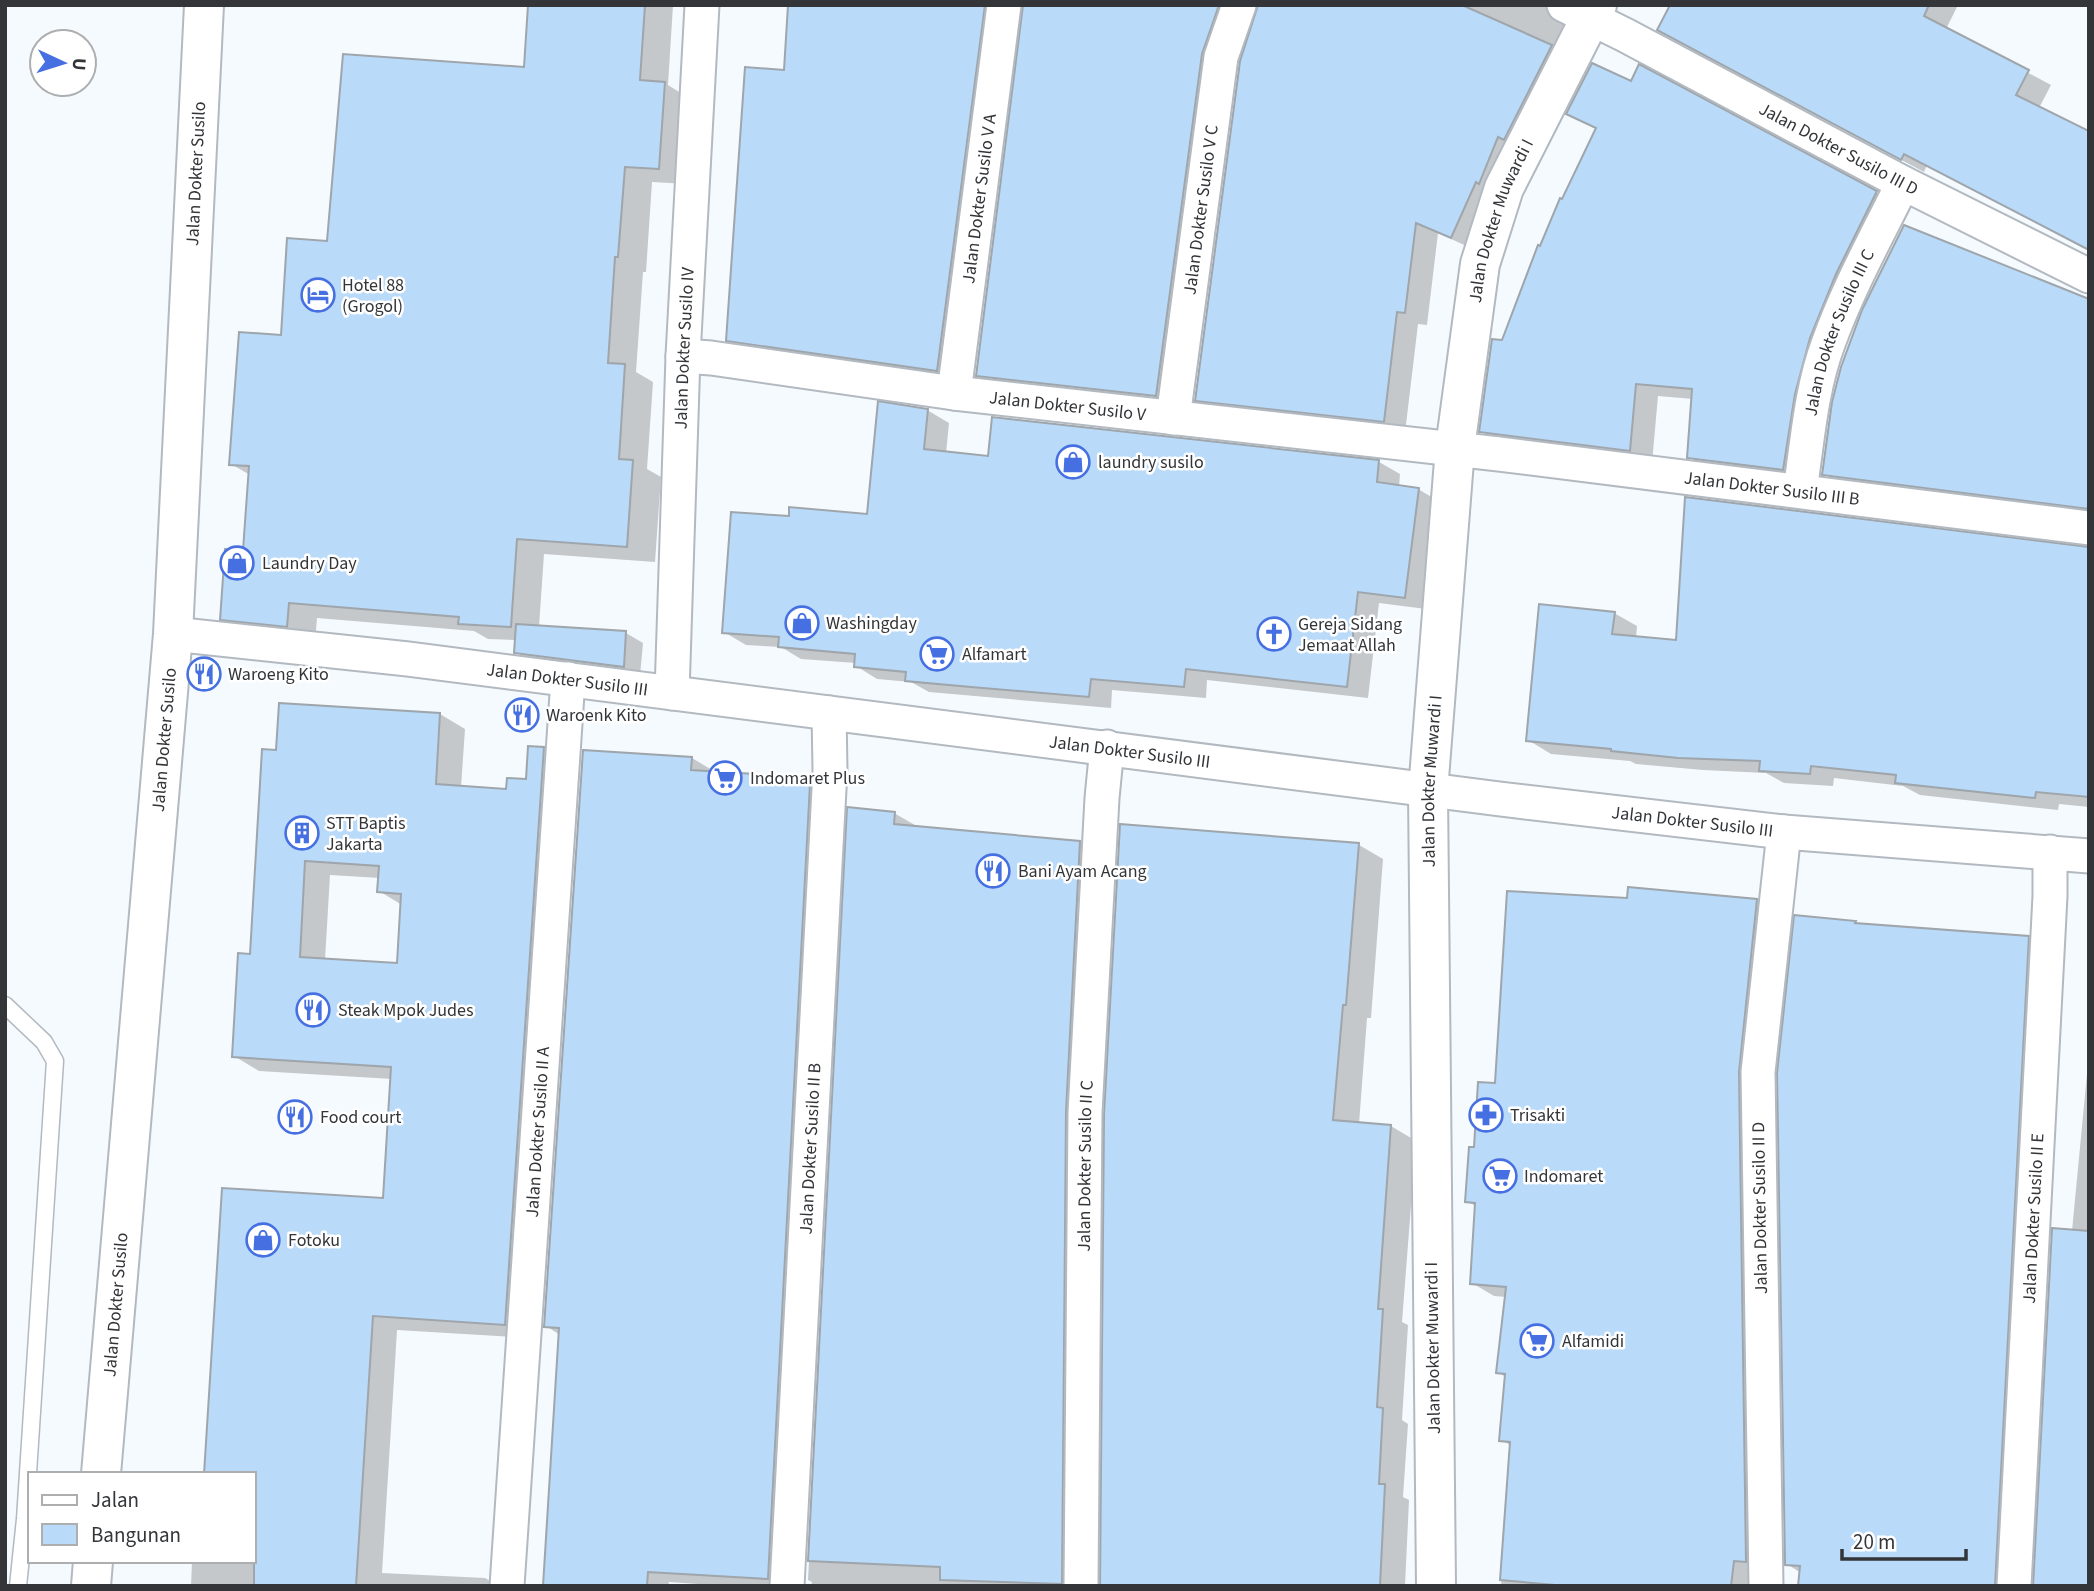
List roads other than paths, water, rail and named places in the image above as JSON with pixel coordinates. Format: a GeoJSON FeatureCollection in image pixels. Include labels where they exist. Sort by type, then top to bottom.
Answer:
{"type":"FeatureCollection","features":[{"type":"Feature","properties":{"kind":"street","name":"Jalan Dokter Susilo"},"geometry":{"type":"LineString","coordinates":[[101,1472],[173,634],[204,5]]}},
{"type":"Feature","properties":{"kind":"street","name":"Jalan Dokter Susilo IV"},"geometry":{"type":"LineString","coordinates":[[672,693],[683,356],[702,5]]}},
{"type":"Feature","properties":{"kind":"street","name":"Jalan Dokter Susilo V A"},"geometry":{"type":"LineString","coordinates":[[954,393],[1004,5]]}},
{"type":"Feature","properties":{"kind":"street","name":"Jalan Dokter Susilo V C"},"geometry":{"type":"LineString","coordinates":[[1173,418],[1222,57],[1239,5]]}},
{"type":"Feature","properties":{"kind":"street","name":"Jalan Dokter Susilo III D"},"geometry":{"type":"LineString","coordinates":[[1584,9],[1903,183],[2089,276]]}},
{"type":"Feature","properties":{"kind":"street","name":"Jalan Dokter Muwardi I"},"geometry":{"type":"LineString","coordinates":[[1436,1586],[1428,791],[1455,449],[1480,264],[1504,188],[1584,9]]}},
{"type":"Feature","properties":{"kind":"street","name":"Jalan Dokter Susilo III C"},"geometry":{"type":"LineString","coordinates":[[1800,491],[1815,397],[1827,345],[1855,280],[1903,183]]}},
{"type":"Feature","properties":{"kind":"street","name":"Jalan Dokter Susilo V"},"geometry":{"type":"LineString","coordinates":[[683,356],[954,393],[1455,449]]}},
{"type":"Feature","properties":{"kind":"street","name":"Jalan Dokter Susilo III B"},"geometry":{"type":"LineString","coordinates":[[1455,449],[2089,528]]}},
{"type":"Feature","properties":{"kind":"street","name":"Jalan Dokter Susilo III"},"geometry":{"type":"LineString","coordinates":[[173,634],[394,657],[1107,747],[1428,791],[1784,831],[2089,856]]}},
{"type":"Feature","properties":{"kind":"street","name":"Jalan Dokter Susilo II A"},"geometry":{"type":"LineString","coordinates":[[507,1586],[568,679]]}},
{"type":"Feature","properties":{"kind":"street","name":"Jalan Dokter Susilo II B"},"geometry":{"type":"LineString","coordinates":[[787,1586],[830,770],[829,713]]}},
{"type":"Feature","properties":{"kind":"street","name":"Jalan Dokter Susilo II C"},"geometry":{"type":"LineString","coordinates":[[1081,1586],[1084,1113],[1107,747]]}},
{"type":"Feature","properties":{"kind":"street","name":"Jalan Dokter Susilo II D"},"geometry":{"type":"LineString","coordinates":[[1766,1586],[1758,1072],[1784,831]]}},
{"type":"Feature","properties":{"kind":"street","name":"Jalan Dokter Susilo II E"},"geometry":{"type":"LineString","coordinates":[[2014,1586],[2050,896],[2050,852]]}},
{"type":"Feature","properties":{"kind":"street"},"geometry":{"type":"LineString","coordinates":[[91,1586],[93,1563]]}},
{"type":"Feature","properties":{"kind":"lane"},"geometry":{"type":"LineString","coordinates":[[5,1005],[44,1042],[55,1061],[28,1472]]}},
{"type":"Feature","properties":{"kind":"lane"},"geometry":{"type":"LineString","coordinates":[[18,1586],[28,1473]]}},
{"type":"Feature","properties":{"kind":"place","name":"Hotel 88 (Grogol)"},"geometry":{"type":"Point","coordinates":[318,295]}},
{"type":"Feature","properties":{"kind":"place","name":"laundry susilo"},"geometry":{"type":"Point","coordinates":[1073,462]}},
{"type":"Feature","properties":{"kind":"place","name":"Laundry Day"},"geometry":{"type":"Point","coordinates":[237,563]}},
{"type":"Feature","properties":{"kind":"place","name":"Washingday"},"geometry":{"type":"Point","coordinates":[802,623]}},
{"type":"Feature","properties":{"kind":"place","name":"Gereja Sidang Jemaat Allah"},"geometry":{"type":"Point","coordinates":[1274,634]}},
{"type":"Feature","properties":{"kind":"place","name":"Alfamart"},"geometry":{"type":"Point","coordinates":[937,654]}},
{"type":"Feature","properties":{"kind":"place","name":"Waroeng Kito"},"geometry":{"type":"Point","coordinates":[204,674]}},
{"type":"Feature","properties":{"kind":"place","name":"Waroenk Kito"},"geometry":{"type":"Point","coordinates":[522,715]}},
{"type":"Feature","properties":{"kind":"place","name":"Indomaret Plus"},"geometry":{"type":"Point","coordinates":[725,778]}},
{"type":"Feature","properties":{"kind":"place","name":"STT Baptis Jakarta"},"geometry":{"type":"Point","coordinates":[302,833]}},
{"type":"Feature","properties":{"kind":"place","name":"Bani Ayam Acang"},"geometry":{"type":"Point","coordinates":[993,871]}},
{"type":"Feature","properties":{"kind":"place","name":"Steak Mpok Judes"},"geometry":{"type":"Point","coordinates":[313,1010]}},
{"type":"Feature","properties":{"kind":"place","name":"Trisakti"},"geometry":{"type":"Point","coordinates":[1486,1115]}},
{"type":"Feature","properties":{"kind":"place","name":"Food court"},"geometry":{"type":"Point","coordinates":[295,1117]}},
{"type":"Feature","properties":{"kind":"place","name":"Indomaret"},"geometry":{"type":"Point","coordinates":[1500,1176]}},
{"type":"Feature","properties":{"kind":"place","name":"Fotoku"},"geometry":{"type":"Point","coordinates":[263,1240]}},
{"type":"Feature","properties":{"kind":"place","name":"Alfamidi"},"geometry":{"type":"Point","coordinates":[1537,1341]}}]}
